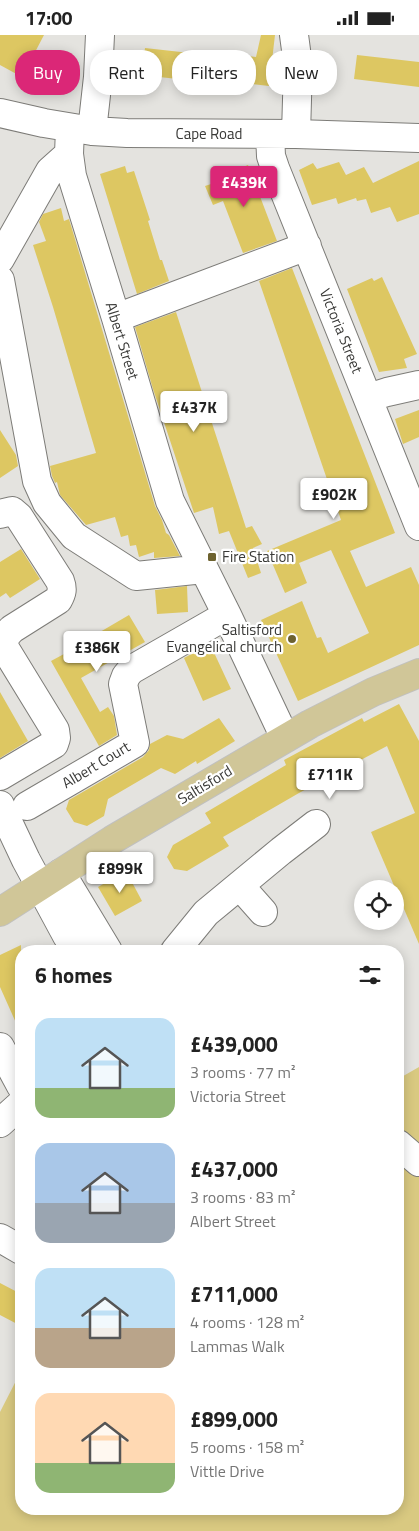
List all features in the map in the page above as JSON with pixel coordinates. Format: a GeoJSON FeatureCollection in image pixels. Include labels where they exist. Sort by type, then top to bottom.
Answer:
{"type":"FeatureCollection","features":[{"type":"Feature","properties":{"kind":"main road","name":"Saltisford"},"geometry":{"type":"LineString","coordinates":[[0,912],[112,840],[310,723],[373,692],[419,673]]}},
{"type":"Feature","properties":{"kind":"street","name":"Albert Street"},"geometry":{"type":"LineString","coordinates":[[100,35],[98,77],[77,138],[72,176],[170,501],[227,615],[285,738]]}},
{"type":"Feature","properties":{"kind":"street"},"geometry":{"type":"LineString","coordinates":[[294,35],[298,65],[296,134]]}},
{"type":"Feature","properties":{"kind":"street","name":"Cape Road"},"geometry":{"type":"LineString","coordinates":[[0,113],[44,123],[77,138],[127,133],[296,134],[419,138]]}},
{"type":"Feature","properties":{"kind":"street","name":"Victoria Street"},"geometry":{"type":"LineString","coordinates":[[270,134],[271,156],[275,168],[419,526]]}},
{"type":"Feature","properties":{"kind":"street"},"geometry":{"type":"LineString","coordinates":[[0,259],[50,171],[77,138]]}},
{"type":"Feature","properties":{"kind":"street"},"geometry":{"type":"LineString","coordinates":[[116,318],[307,246]]}},
{"type":"Feature","properties":{"kind":"street"},"geometry":{"type":"LineString","coordinates":[[0,280],[37,481],[47,503],[74,537],[136,575],[204,569]]}},
{"type":"Feature","properties":{"kind":"street"},"geometry":{"type":"LineString","coordinates":[[368,398],[419,385]]}},
{"type":"Feature","properties":{"kind":"street"},"geometry":{"type":"LineString","coordinates":[[0,514],[12,511],[19,517],[60,581],[62,588],[62,593],[58,600],[12,629],[3,643],[55,731],[54,744],[0,776]]}},
{"type":"Feature","properties":{"kind":"street","name":"Albert Court"},"geometry":{"type":"LineString","coordinates":[[27,806],[135,743],[124,692],[123,684],[126,676],[131,671],[227,615]]}},
{"type":"Feature","properties":{"kind":"street"},"geometry":{"type":"LineString","coordinates":[[0,805],[19,847],[51,880],[103,945]]}},
{"type":"Feature","properties":{"kind":"street"},"geometry":{"type":"LineString","coordinates":[[180,945],[206,913],[316,824]]}},
{"type":"Feature","properties":{"kind":"street"},"geometry":{"type":"LineString","coordinates":[[51,880],[67,936],[73,945]]}},
{"type":"Feature","properties":{"kind":"street"},"geometry":{"type":"LineString","coordinates":[[240,886],[263,912]]}},
{"type":"Feature","properties":{"kind":"street"},"geometry":{"type":"LineString","coordinates":[[0,1047],[15,1075]]}},
{"type":"Feature","properties":{"kind":"street"},"geometry":{"type":"LineString","coordinates":[[0,1123],[15,1109]]}},
{"type":"Feature","properties":{"kind":"street"},"geometry":{"type":"LineString","coordinates":[[404,1149],[419,1162]]}},
{"type":"Feature","properties":{"kind":"street"},"geometry":{"type":"LineString","coordinates":[[0,1238],[15,1247]]}},
{"type":"Feature","properties":{"kind":"shaded area"},"geometry":{"type":"Polygon","coordinates":[[[419,1067],[419,1531],[0,1531],[0,1412],[15,1383],[15,1515],[404,1515],[404,1076],[419,1067]]]}},
{"type":"Feature","properties":{"kind":"building"},"geometry":{"type":"Polygon","coordinates":[[[0,35],[44,35],[36,50],[15,50],[15,73],[0,65],[0,35]]]}},
{"type":"Feature","properties":{"kind":"building"},"geometry":{"type":"Polygon","coordinates":[[[261,35],[275,35],[273,50],[266,50],[266,86],[256,84],[256,57],[261,35]]]}},
{"type":"Feature","properties":{"kind":"building"},"geometry":{"type":"Polygon","coordinates":[[[145,48],[172,51],[172,78],[162,77],[162,50],[145,50],[145,48]]]}},
{"type":"Feature","properties":{"kind":"building"},"geometry":{"type":"Polygon","coordinates":[[[357,55],[419,62],[419,87],[354,79],[357,55]]]}},
{"type":"Feature","properties":{"kind":"building"},"geometry":{"type":"Polygon","coordinates":[[[419,161],[419,214],[397,222],[390,207],[371,213],[366,199],[357,201],[356,198],[338,204],[336,198],[312,205],[299,170],[313,163],[317,169],[339,162],[346,175],[364,167],[373,183],[419,161]]]}},
{"type":"Feature","properties":{"kind":"building"},"geometry":{"type":"Polygon","coordinates":[[[248,165],[277,241],[243,253],[223,201],[213,205],[205,186],[220,181],[219,177],[248,165]]]}},
{"type":"Feature","properties":{"kind":"building"},"geometry":{"type":"Polygon","coordinates":[[[125,166],[127,173],[134,171],[150,220],[148,221],[160,260],[162,260],[169,281],[137,294],[100,174],[125,166]]]}},
{"type":"Feature","properties":{"kind":"building"},"geometry":{"type":"Polygon","coordinates":[[[61,208],[64,221],[69,219],[155,506],[166,533],[169,535],[180,556],[154,558],[154,552],[139,557],[136,545],[130,546],[128,535],[121,537],[115,517],[86,525],[60,495],[57,482],[55,483],[52,476],[50,466],[96,453],[33,245],[46,241],[39,222],[43,214],[61,208]]]}},
{"type":"Feature","properties":{"kind":"building"},"geometry":{"type":"Polygon","coordinates":[[[292,268],[395,533],[350,551],[366,587],[411,567],[419,585],[419,645],[298,701],[261,620],[302,601],[317,638],[321,637],[328,653],[369,633],[331,550],[299,563],[307,583],[285,593],[267,551],[341,520],[259,281],[292,268]]]}},
{"type":"Feature","properties":{"kind":"building"},"geometry":{"type":"Polygon","coordinates":[[[382,277],[417,354],[404,359],[407,368],[379,372],[347,289],[372,278],[374,281],[382,277]]]}},
{"type":"Feature","properties":{"kind":"building"},"geometry":{"type":"Polygon","coordinates":[[[176,312],[246,528],[252,526],[262,544],[253,548],[261,573],[248,578],[229,531],[219,534],[213,507],[194,513],[153,389],[135,327],[176,312]]]}},
{"type":"Feature","properties":{"kind":"building"},"geometry":{"type":"Polygon","coordinates":[[[419,410],[419,437],[403,444],[395,419],[419,410]]]}},
{"type":"Feature","properties":{"kind":"building"},"geometry":{"type":"Polygon","coordinates":[[[0,430],[16,455],[18,466],[0,478],[0,430]]]}},
{"type":"Feature","properties":{"kind":"building"},"geometry":{"type":"Polygon","coordinates":[[[21,549],[40,579],[10,598],[6,593],[0,597],[0,562],[21,549]]]}},
{"type":"Feature","properties":{"kind":"building"},"geometry":{"type":"Polygon","coordinates":[[[187,586],[188,612],[157,614],[155,590],[187,586]]]}},
{"type":"Feature","properties":{"kind":"building"},"geometry":{"type":"Polygon","coordinates":[[[129,615],[145,642],[81,678],[100,712],[108,707],[114,716],[117,735],[99,746],[51,661],[101,634],[100,632],[129,615]]]}},
{"type":"Feature","properties":{"kind":"building"},"geometry":{"type":"Polygon","coordinates":[[[210,644],[231,689],[203,701],[184,658],[210,644]]]}},
{"type":"Feature","properties":{"kind":"building"},"geometry":{"type":"Polygon","coordinates":[[[0,692],[28,741],[0,758],[0,692]]]}},
{"type":"Feature","properties":{"kind":"building"},"geometry":{"type":"Polygon","coordinates":[[[399,704],[419,741],[419,944],[404,909],[404,880],[392,880],[371,832],[415,813],[387,746],[299,793],[223,837],[229,846],[187,871],[174,869],[167,857],[173,845],[211,823],[205,813],[286,765],[284,760],[362,718],[364,722],[399,704]]]}},
{"type":"Feature","properties":{"kind":"building"},"geometry":{"type":"Polygon","coordinates":[[[219,718],[235,741],[197,764],[196,761],[175,774],[161,768],[108,799],[104,816],[87,826],[74,822],[66,809],[69,800],[143,757],[149,750],[150,744],[167,735],[183,739],[219,718]]]}},
{"type":"Feature","properties":{"kind":"building"},"geometry":{"type":"Polygon","coordinates":[[[126,871],[142,901],[115,916],[98,887],[126,871]]]}},
{"type":"Feature","properties":{"kind":"building"},"geometry":{"type":"Polygon","coordinates":[[[15,948],[15,1021],[0,987],[0,955],[15,948]]]}},
{"type":"Feature","properties":{"kind":"building"},"geometry":{"type":"Polygon","coordinates":[[[0,1283],[15,1291],[15,1323],[0,1315],[0,1283]]]}},
{"type":"Feature","properties":{"kind":"place","name":"Fire Station"},"geometry":{"type":"Point","coordinates":[212,557]}},
{"type":"Feature","properties":{"kind":"place","name":"Saltisford Evangelical church"},"geometry":{"type":"Point","coordinates":[292,639]}}]}
